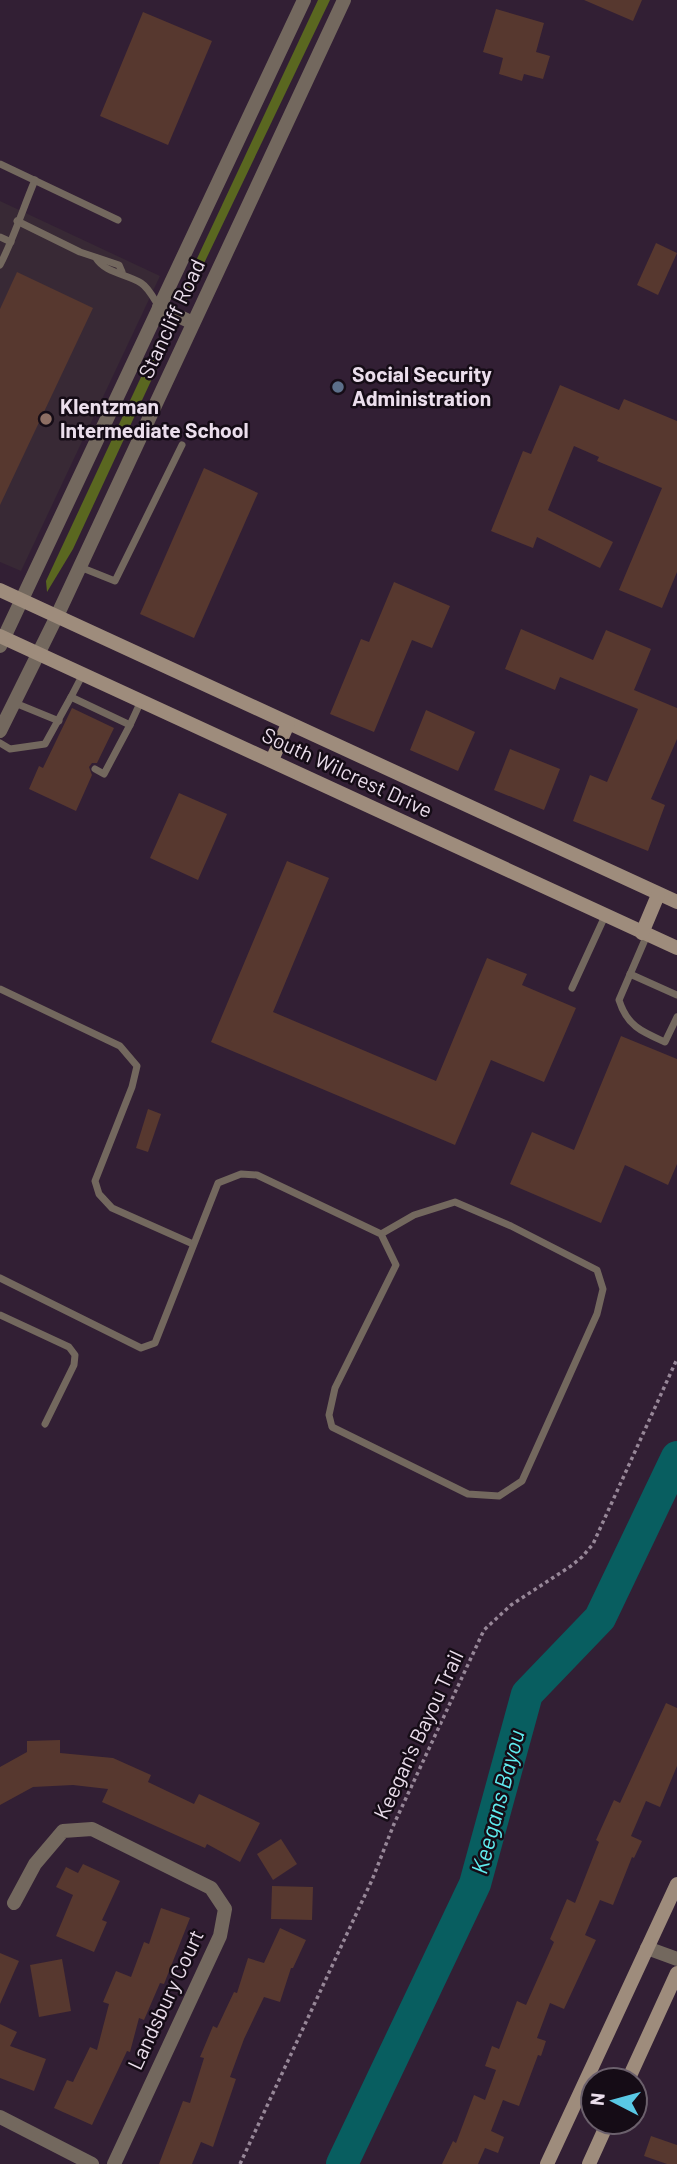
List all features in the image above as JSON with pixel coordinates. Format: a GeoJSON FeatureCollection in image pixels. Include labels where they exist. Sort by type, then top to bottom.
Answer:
{"type":"FeatureCollection","features":[{"type":"Feature","properties":{"kind":"main road","name":"South Wilcrest Drive"},"geometry":{"type":"LineString","coordinates":[[0,590],[677,902]]}},
{"type":"Feature","properties":{"kind":"main road","name":"South Wilcrest Drive"},"geometry":{"type":"LineString","coordinates":[[1,640],[39,653],[677,948]]}},
{"type":"Feature","properties":{"kind":"main road"},"geometry":{"type":"LineString","coordinates":[[272,760],[288,724]]}},
{"type":"Feature","properties":{"kind":"main road"},"geometry":{"type":"LineString","coordinates":[[644,934],[658,895]]}},
{"type":"Feature","properties":{"kind":"main road"},"geometry":{"type":"LineString","coordinates":[[547,2164],[677,1884]]}},
{"type":"Feature","properties":{"kind":"main road"},"geometry":{"type":"LineString","coordinates":[[634,2066],[677,1973]]}},
{"type":"Feature","properties":{"kind":"main road"},"geometry":{"type":"LineString","coordinates":[[589,2164],[602,2136]]}},
{"type":"Feature","properties":{"kind":"street","name":"Stancliff Road"},"geometry":{"type":"LineString","coordinates":[[1,640],[304,0]]}},
{"type":"Feature","properties":{"kind":"street","name":"Stancliff Road"},"geometry":{"type":"LineString","coordinates":[[0,731],[57,616],[344,0]]}},
{"type":"Feature","properties":{"kind":"street"},"geometry":{"type":"LineString","coordinates":[[159,307],[193,323]]}},
{"type":"Feature","properties":{"kind":"street","name":"Landsbury Court"},"geometry":{"type":"LineString","coordinates":[[14,1903],[35,1864],[63,1831],[92,1829],[211,1888],[225,1909],[220,1937],[114,2164]]}},
{"type":"Feature","properties":{"kind":"street"},"geometry":{"type":"LineString","coordinates":[[648,1948],[677,1959]]}},
{"type":"Feature","properties":{"kind":"street"},"geometry":{"type":"LineString","coordinates":[[0,2117],[92,2164]]}},
{"type":"Feature","properties":{"kind":"lane"},"geometry":{"type":"LineString","coordinates":[[0,164],[118,220]]}},
{"type":"Feature","properties":{"kind":"lane"},"geometry":{"type":"LineString","coordinates":[[0,265],[35,180]]}},
{"type":"Feature","properties":{"kind":"lane"},"geometry":{"type":"LineString","coordinates":[[17,221],[96,258],[100,265],[122,272],[145,285],[159,307]]}},
{"type":"Feature","properties":{"kind":"lane"},"geometry":{"type":"LineString","coordinates":[[0,237],[11,242]]}},
{"type":"Feature","properties":{"kind":"lane"},"geometry":{"type":"LineString","coordinates":[[79,566],[115,581],[183,445]]}},
{"type":"Feature","properties":{"kind":"lane"},"geometry":{"type":"LineString","coordinates":[[0,743],[10,749],[49,746],[58,721],[83,674]]}},
{"type":"Feature","properties":{"kind":"lane"},"geometry":{"type":"LineString","coordinates":[[71,697],[130,725]]}},
{"type":"Feature","properties":{"kind":"lane"},"geometry":{"type":"LineString","coordinates":[[95,769],[104,774],[141,701]]}},
{"type":"Feature","properties":{"kind":"lane"},"geometry":{"type":"LineString","coordinates":[[15,703],[58,721]]}},
{"type":"Feature","properties":{"kind":"lane"},"geometry":{"type":"LineString","coordinates":[[95,719],[99,710]]}},
{"type":"Feature","properties":{"kind":"lane"},"geometry":{"type":"LineString","coordinates":[[572,988],[605,916]]}},
{"type":"Feature","properties":{"kind":"lane"},"geometry":{"type":"LineString","coordinates":[[644,934],[619,1000],[624,1015],[642,1032],[665,1042],[677,1017]]}},
{"type":"Feature","properties":{"kind":"lane"},"geometry":{"type":"LineString","coordinates":[[630,974],[677,995]]}},
{"type":"Feature","properties":{"kind":"lane"},"geometry":{"type":"LineString","coordinates":[[0,989],[120,1046],[137,1066],[132,1087],[95,1181],[99,1194],[112,1208],[193,1244]]}},
{"type":"Feature","properties":{"kind":"lane"},"geometry":{"type":"LineString","coordinates":[[0,1278],[141,1348],[155,1343],[218,1182],[241,1174],[257,1175],[381,1234],[396,1265],[335,1388],[329,1415],[332,1427],[468,1494],[499,1496],[522,1481],[597,1314],[604,1289],[597,1270],[511,1226],[455,1202],[414,1215],[381,1234]]}},
{"type":"Feature","properties":{"kind":"lane"},"geometry":{"type":"LineString","coordinates":[[0,1316],[69,1348],[75,1355],[74,1365],[44,1424]]}},
{"type":"Feature","properties":{"kind":"path","name":"Keegan's Bayou Trail"},"geometry":{"type":"LineString","coordinates":[[240,2164],[484,1630],[511,1605],[577,1562],[593,1544],[677,1359]]}},
{"type":"Feature","properties":{"kind":"shaded area","name":"Klentzman Intermediate School"},"geometry":{"type":"Polygon","coordinates":[[[0,201],[160,276],[21,571],[0,562],[0,201]]]}},
{"type":"Feature","properties":{"kind":"green space"},"geometry":{"type":"Polygon","coordinates":[[[318,0],[330,0],[186,301],[179,297],[318,0]]]}},
{"type":"Feature","properties":{"kind":"green space"},"geometry":{"type":"Polygon","coordinates":[[[167,336],[163,355],[73,549],[47,592],[46,581],[155,347],[167,336]]]}},
{"type":"Feature","properties":{"kind":"building"},"geometry":{"type":"Polygon","coordinates":[[[584,0],[642,0],[633,21],[584,0]]]}},
{"type":"Feature","properties":{"kind":"building"},"geometry":{"type":"Polygon","coordinates":[[[496,9],[544,23],[536,52],[550,56],[543,79],[524,74],[522,81],[499,74],[503,58],[483,52],[496,9]]]}},
{"type":"Feature","properties":{"kind":"building"},"geometry":{"type":"Polygon","coordinates":[[[143,12],[212,41],[168,145],[100,116],[143,12]]]}},
{"type":"Feature","properties":{"kind":"building"},"geometry":{"type":"Polygon","coordinates":[[[656,243],[677,253],[658,295],[637,285],[656,243]]]}},
{"type":"Feature","properties":{"kind":"building"},"geometry":{"type":"Polygon","coordinates":[[[17,272],[93,308],[0,505],[0,309],[17,272]]]}},
{"type":"Feature","properties":{"kind":"building"},"geometry":{"type":"Polygon","coordinates":[[[560,385],[619,410],[624,399],[677,421],[677,572],[662,608],[619,590],[662,488],[597,461],[599,457],[574,446],[548,510],[613,542],[600,568],[537,537],[533,548],[491,531],[523,451],[531,454],[560,385]]]}},
{"type":"Feature","properties":{"kind":"building"},"geometry":{"type":"Polygon","coordinates":[[[204,468],[258,493],[194,638],[140,614],[204,468]]]}},
{"type":"Feature","properties":{"kind":"building"},"geometry":{"type":"Polygon","coordinates":[[[394,582],[450,606],[432,648],[412,640],[374,732],[330,714],[361,639],[369,642],[394,582]]]}},
{"type":"Feature","properties":{"kind":"building"},"geometry":{"type":"Polygon","coordinates":[[[521,629],[593,660],[606,630],[651,649],[634,690],[677,708],[677,739],[651,799],[665,805],[648,851],[573,821],[590,775],[607,782],[638,709],[560,677],[555,690],[505,669],[521,629]]]}},
{"type":"Feature","properties":{"kind":"building"},"geometry":{"type":"Polygon","coordinates":[[[72,708],[114,728],[97,763],[92,763],[89,767],[92,775],[76,811],[29,789],[39,766],[43,768],[72,708]]]}},
{"type":"Feature","properties":{"kind":"building"},"geometry":{"type":"Polygon","coordinates":[[[426,710],[475,732],[458,771],[410,750],[426,710]]]}},
{"type":"Feature","properties":{"kind":"building"},"geometry":{"type":"Polygon","coordinates":[[[510,749],[560,769],[544,810],[494,790],[510,749]]]}},
{"type":"Feature","properties":{"kind":"building"},"geometry":{"type":"Polygon","coordinates":[[[179,793],[227,814],[198,880],[150,858],[179,793]]]}},
{"type":"Feature","properties":{"kind":"building"},"geometry":{"type":"Polygon","coordinates":[[[287,861],[329,878],[273,1012],[436,1081],[487,958],[527,974],[522,985],[576,1008],[544,1082],[491,1060],[455,1145],[211,1042],[287,861]]]}},
{"type":"Feature","properties":{"kind":"building"},"geometry":{"type":"Polygon","coordinates":[[[621,1036],[677,1059],[677,1164],[668,1185],[625,1165],[601,1223],[510,1184],[532,1132],[574,1150],[621,1036]]]}},
{"type":"Feature","properties":{"kind":"building"},"geometry":{"type":"Polygon","coordinates":[[[148,1109],[161,1114],[148,1152],[136,1148],[148,1109]]]}},
{"type":"Feature","properties":{"kind":"building"},"geometry":{"type":"Polygon","coordinates":[[[666,1703],[677,1708],[677,1766],[660,1807],[646,1801],[631,1836],[642,1841],[634,1858],[632,1857],[613,1905],[600,1900],[585,1935],[596,1940],[564,2009],[550,2003],[537,2038],[546,2041],[519,2106],[503,2100],[491,2131],[504,2137],[498,2153],[485,2148],[478,2164],[442,2164],[453,2141],[456,2143],[474,2095],[485,2100],[496,2070],[485,2066],[492,2046],[499,2049],[517,2001],[526,2005],[554,1942],[550,1939],[567,1899],[575,1903],[599,1842],[596,1840],[614,1800],[620,1803],[666,1703]]]}},
{"type":"Feature","properties":{"kind":"building"},"geometry":{"type":"Polygon","coordinates":[[[60,1740],[60,1753],[113,1758],[151,1775],[148,1782],[194,1804],[199,1794],[260,1823],[240,1862],[207,1844],[205,1848],[102,1802],[108,1789],[73,1785],[33,1787],[0,1805],[0,1767],[27,1752],[27,1741],[60,1740]]]}},
{"type":"Feature","properties":{"kind":"building"},"geometry":{"type":"Polygon","coordinates":[[[281,1839],[297,1864],[273,1880],[257,1854],[281,1839]]]}},
{"type":"Feature","properties":{"kind":"building"},"geometry":{"type":"Polygon","coordinates":[[[83,1864],[120,1881],[102,1920],[107,1922],[94,1952],[56,1936],[73,1895],[56,1887],[66,1867],[78,1873],[83,1864]]]}},
{"type":"Feature","properties":{"kind":"building"},"geometry":{"type":"Polygon","coordinates":[[[272,1886],[313,1887],[312,1920],[271,1919],[272,1886]]]}},
{"type":"Feature","properties":{"kind":"building"},"geometry":{"type":"Polygon","coordinates":[[[161,1908],[190,1918],[164,1984],[160,1983],[144,2020],[139,2018],[130,2052],[127,2051],[92,2125],[54,2108],[67,2080],[73,2082],[90,2047],[97,2050],[109,2004],[103,2002],[116,1971],[131,1977],[144,1942],[149,1944],[161,1908]]]}},
{"type":"Feature","properties":{"kind":"building"},"geometry":{"type":"Polygon","coordinates":[[[280,1928],[306,1940],[291,1968],[280,2002],[264,1997],[244,2039],[230,2077],[236,2079],[213,2147],[201,2142],[192,2164],[159,2164],[183,2101],[190,2103],[204,2058],[200,2057],[213,2026],[217,2028],[234,1992],[237,1993],[248,1958],[264,1963],[280,1928]]]}},
{"type":"Feature","properties":{"kind":"building"},"geometry":{"type":"Polygon","coordinates":[[[0,1953],[19,1961],[0,2004],[0,1953]]]}},
{"type":"Feature","properties":{"kind":"building"},"geometry":{"type":"Polygon","coordinates":[[[62,1959],[71,2011],[39,2017],[30,1965],[62,1959]]]}},
{"type":"Feature","properties":{"kind":"building"},"geometry":{"type":"Polygon","coordinates":[[[0,2024],[17,2032],[10,2046],[46,2059],[34,2091],[0,2078],[0,2024]]]}},
{"type":"Feature","properties":{"kind":"building"},"geometry":{"type":"Polygon","coordinates":[[[651,2136],[677,2145],[677,2164],[667,2164],[644,2156],[651,2136]]]}},
{"type":"Feature","properties":{"kind":"waterway","name":"Keegans Bayou"},"geometry":{"type":"LineString","coordinates":[[342,2164],[475,1884],[527,1694],[600,1618],[677,1457]]}},
{"type":"Feature","properties":{"kind":"place","name":"Social Security Administration"},"geometry":{"type":"Point","coordinates":[338,387]}},
{"type":"Feature","properties":{"kind":"place","name":"Klentzman Intermediate School"},"geometry":{"type":"Point","coordinates":[46,419]}}]}
